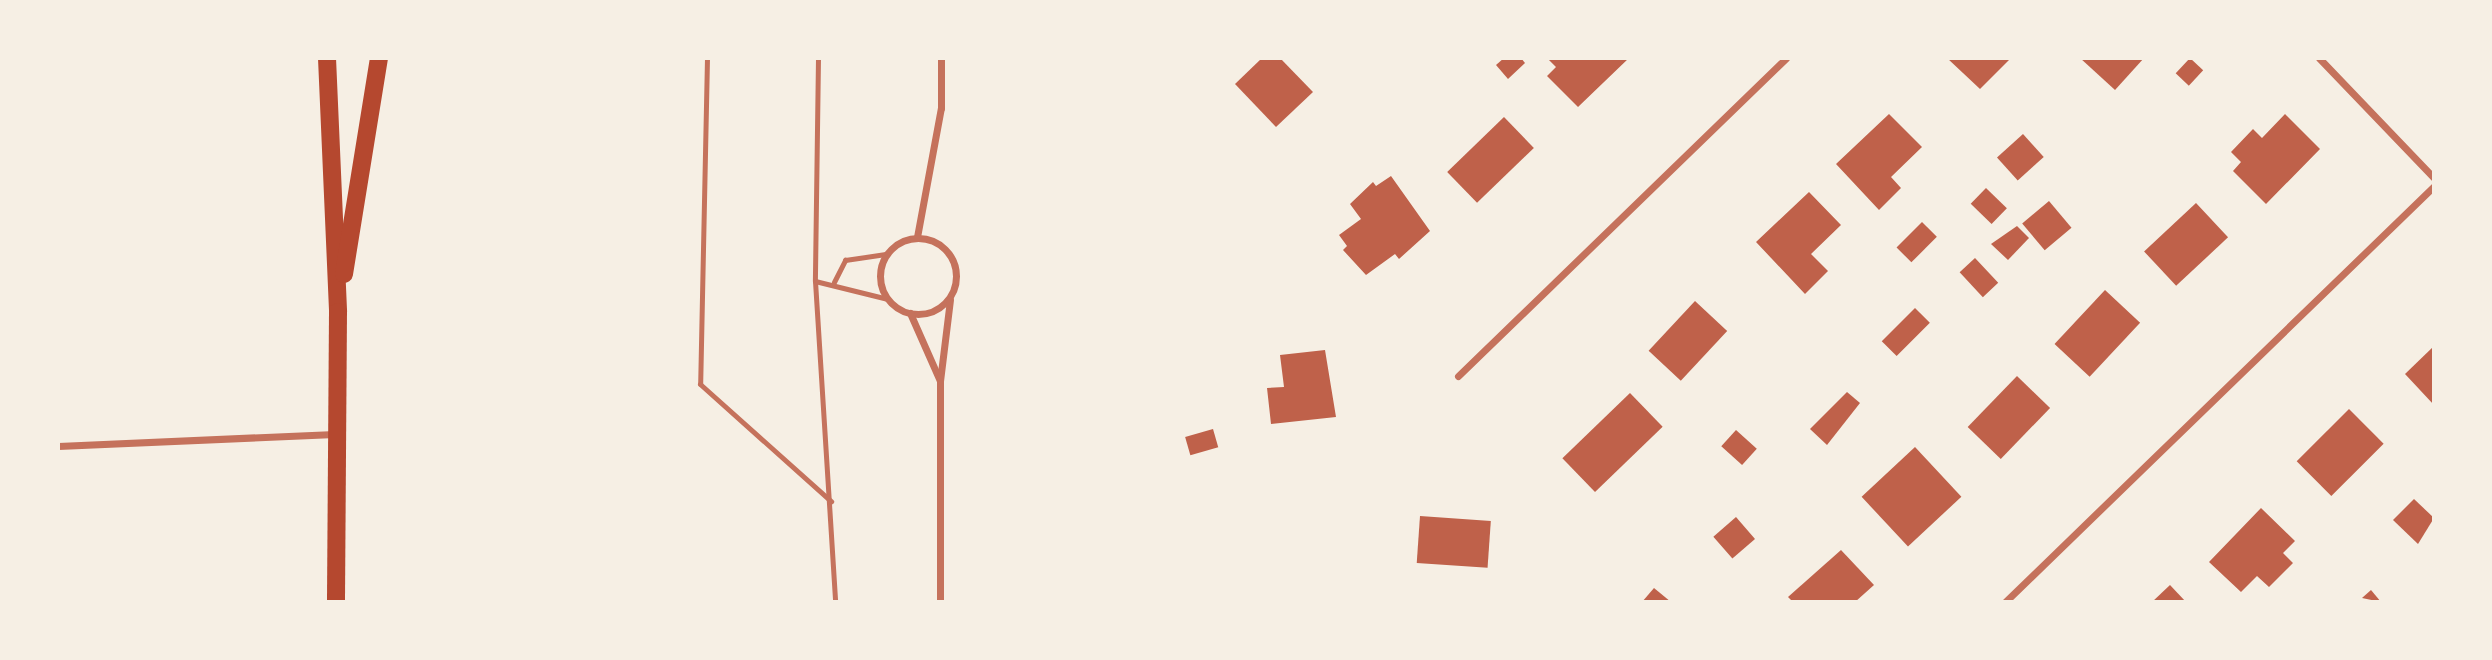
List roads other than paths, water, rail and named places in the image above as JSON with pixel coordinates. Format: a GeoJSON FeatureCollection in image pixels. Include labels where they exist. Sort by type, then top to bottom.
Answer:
{"type":"FeatureCollection","features":[{"type":"Feature","properties":{"kind":"main road"},"geometry":{"type":"LineString","coordinates":[[327,58],[338,312],[336,602]]}},
{"type":"Feature","properties":{"kind":"main road"},"geometry":{"type":"LineString","coordinates":[[338,312],[379,58]]}},
{"type":"Feature","properties":{"kind":"street"},"geometry":{"type":"LineString","coordinates":[[917,237],[942,108],[942,58]]}},
{"type":"Feature","properties":{"kind":"street"},"geometry":{"type":"LineString","coordinates":[[1458,376],[1786,58]]}},
{"type":"Feature","properties":{"kind":"street"},"geometry":{"type":"LineString","coordinates":[[2319,58],[2434,178]]}},
{"type":"Feature","properties":{"kind":"street"},"geometry":{"type":"LineString","coordinates":[[2005,602],[2434,186]]}},
{"type":"Feature","properties":{"kind":"street"},"geometry":{"type":"LineString","coordinates":[[917,237],[886,254],[880,277],[888,299],[910,313],[940,381]]}},
{"type":"Feature","properties":{"kind":"street"},"geometry":{"type":"LineString","coordinates":[[917,237],[951,255],[957,279],[950,300],[940,381],[940,602]]}},
{"type":"Feature","properties":{"kind":"street"},"geometry":{"type":"LineString","coordinates":[[910,313],[935,310],[950,300]]}},
{"type":"Feature","properties":{"kind":"street"},"geometry":{"type":"LineString","coordinates":[[58,446],[336,434]]}},
{"type":"Feature","properties":{"kind":"lane"},"geometry":{"type":"LineString","coordinates":[[707,58],[700,384],[831,501]]}},
{"type":"Feature","properties":{"kind":"lane"},"geometry":{"type":"LineString","coordinates":[[818,58],[816,281],[835,602]]}},
{"type":"Feature","properties":{"kind":"lane"},"geometry":{"type":"LineString","coordinates":[[834,282],[845,260],[886,254]]}},
{"type":"Feature","properties":{"kind":"lane"},"geometry":{"type":"LineString","coordinates":[[816,281],[834,282],[845,293],[888,299]]}}]}
